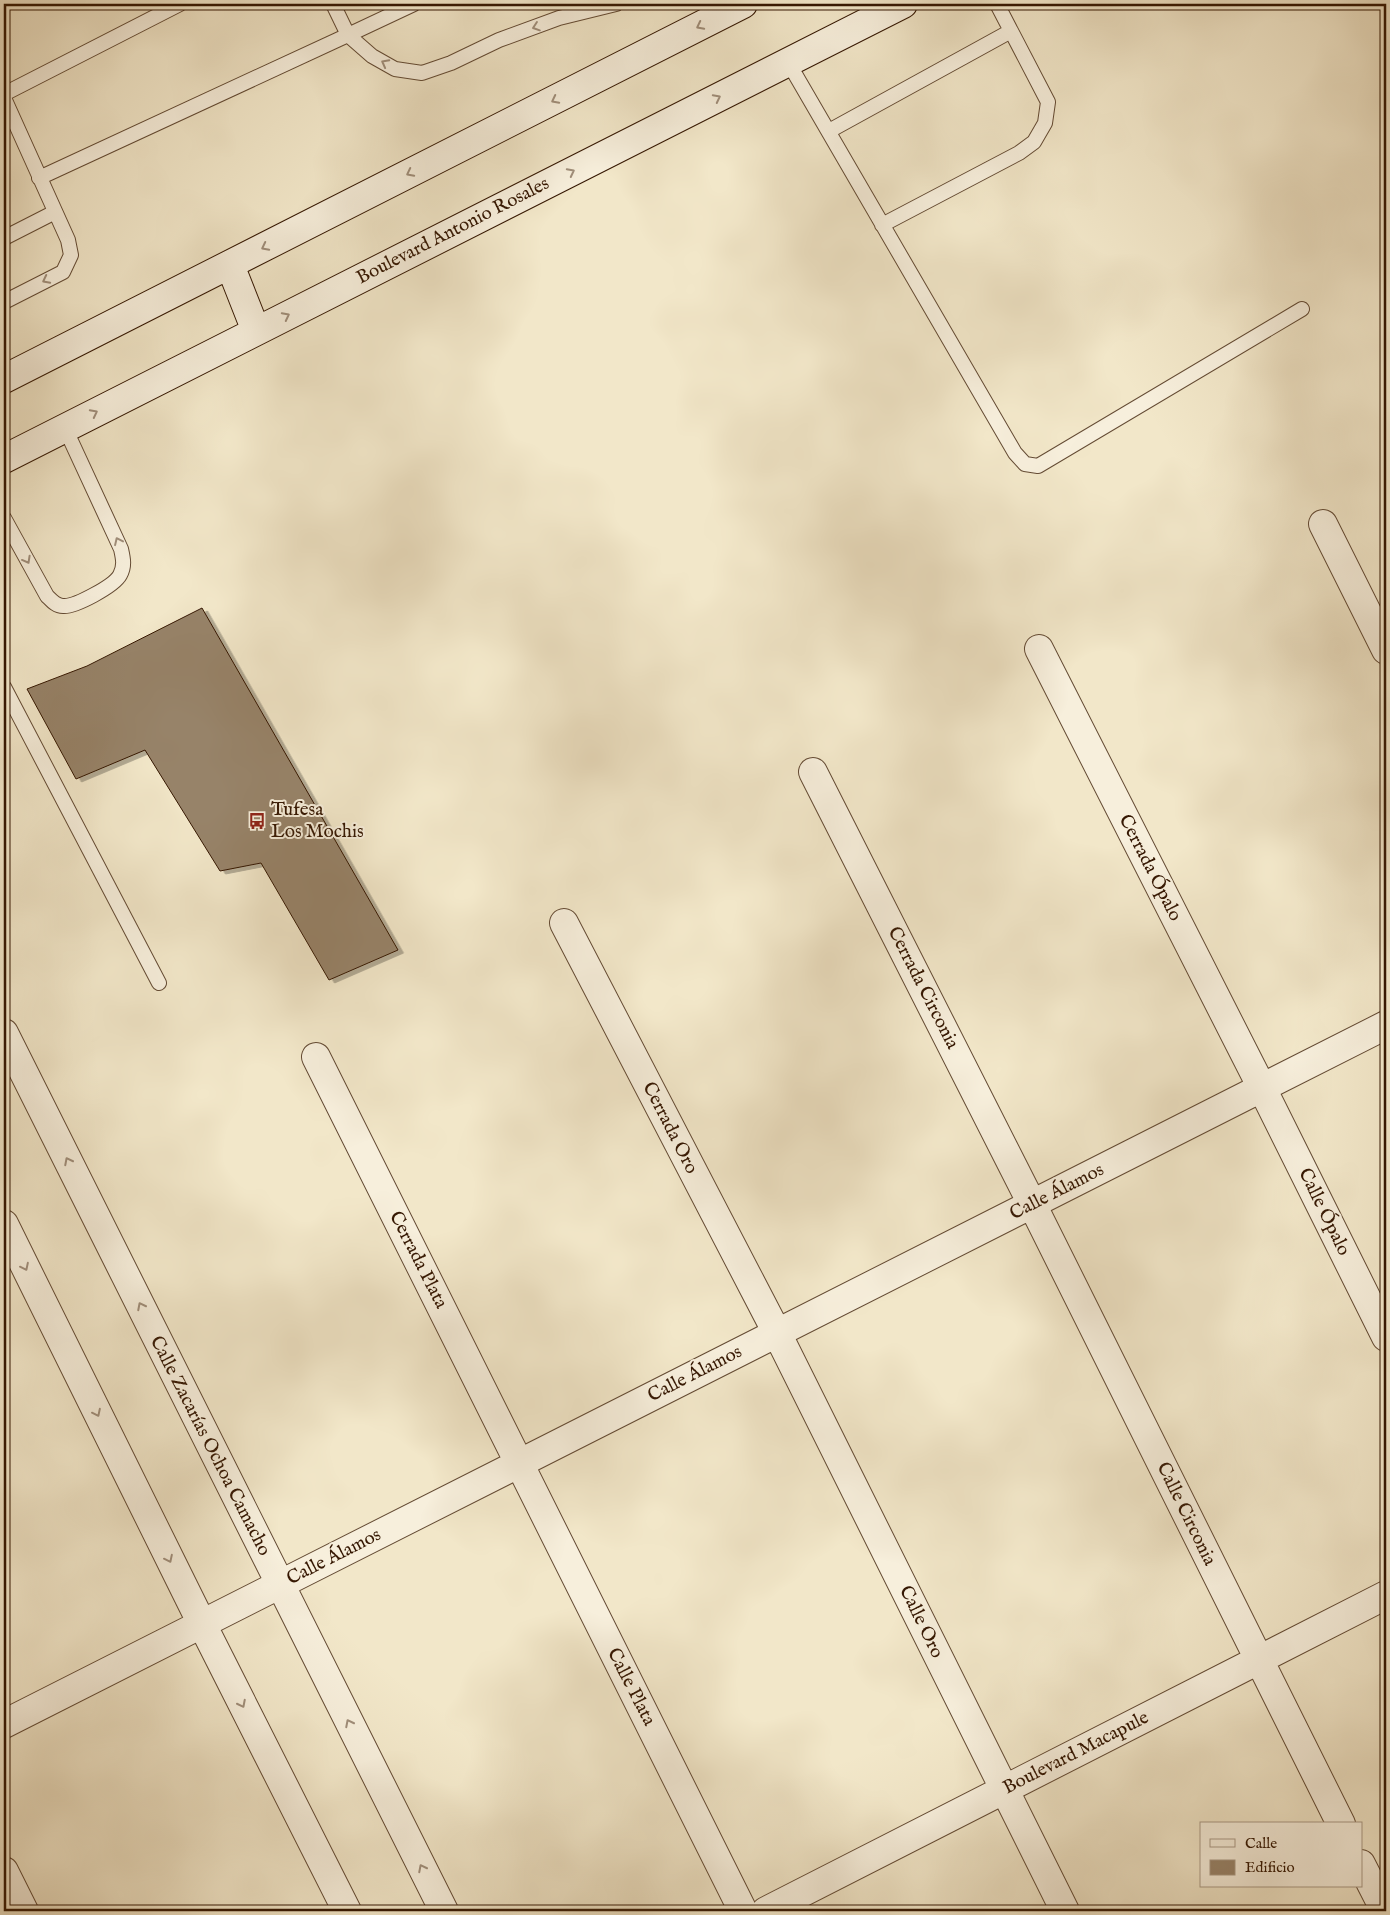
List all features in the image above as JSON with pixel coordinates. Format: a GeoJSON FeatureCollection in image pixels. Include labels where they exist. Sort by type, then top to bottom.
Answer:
{"type":"FeatureCollection","features":[{"type":"Feature","properties":{"kind":"street"},"geometry":{"type":"LineString","coordinates":[[4,379],[743,4]]}},
{"type":"Feature","properties":{"kind":"street","name":"Boulevard Antonio Rosales"},"geometry":{"type":"LineString","coordinates":[[4,459],[903,4]]}},
{"type":"Feature","properties":{"kind":"street"},"geometry":{"type":"LineString","coordinates":[[230,265],[256,332]]}},
{"type":"Feature","properties":{"kind":"street"},"geometry":{"type":"LineString","coordinates":[[1323,524],[1386,650]]}},
{"type":"Feature","properties":{"kind":"street","name":"Cerrada Ópalo"},"geometry":{"type":"LineString","coordinates":[[1039,649],[1262,1088]]}},
{"type":"Feature","properties":{"kind":"street","name":"Cerrada Circonia"},"geometry":{"type":"LineString","coordinates":[[813,772],[1032,1204]]}},
{"type":"Feature","properties":{"kind":"street","name":"Cerrada Oro"},"geometry":{"type":"LineString","coordinates":[[564,923],[777,1333]]}},
{"type":"Feature","properties":{"kind":"street","name":"Calle Álamos"},"geometry":{"type":"LineString","coordinates":[[4,1724],[1386,1025]]}},
{"type":"Feature","properties":{"kind":"street","name":"Calle Zacarías Ochoa Camacho"},"geometry":{"type":"LineString","coordinates":[[4,1033],[444,1911]]}},
{"type":"Feature","properties":{"kind":"street","name":"Cerrada Plata"},"geometry":{"type":"LineString","coordinates":[[316,1058],[519,1463]]}},
{"type":"Feature","properties":{"kind":"street","name":"Calle Ópalo"},"geometry":{"type":"LineString","coordinates":[[1262,1088],[1386,1337]]}},
{"type":"Feature","properties":{"kind":"street","name":"Calle Circonia"},"geometry":{"type":"LineString","coordinates":[[1032,1204],[1340,1822]]}},
{"type":"Feature","properties":{"kind":"street"},"geometry":{"type":"LineString","coordinates":[[4,1224],[346,1911]]}},
{"type":"Feature","properties":{"kind":"street","name":"Calle Oro"},"geometry":{"type":"LineString","coordinates":[[777,1333],[1065,1911]]}},
{"type":"Feature","properties":{"kind":"street","name":"Calle Plata"},"geometry":{"type":"LineString","coordinates":[[519,1463],[743,1911]]}},
{"type":"Feature","properties":{"kind":"street","name":"Boulevard Macapule"},"geometry":{"type":"LineString","coordinates":[[766,1911],[1386,1595]]}},
{"type":"Feature","properties":{"kind":"street"},"geometry":{"type":"LineString","coordinates":[[1362,1866],[1385,1911]]}},
{"type":"Feature","properties":{"kind":"street"},"geometry":{"type":"LineString","coordinates":[[4,1871],[24,1911]]}},
{"type":"Feature","properties":{"kind":"lane"},"geometry":{"type":"LineString","coordinates":[[4,94],[180,4]]}},
{"type":"Feature","properties":{"kind":"lane"},"geometry":{"type":"LineString","coordinates":[[333,4],[348,35],[372,56],[396,69],[422,73],[451,63],[508,36],[559,18],[616,4]]}},
{"type":"Feature","properties":{"kind":"lane"},"geometry":{"type":"LineString","coordinates":[[39,178],[414,4]]}},
{"type":"Feature","properties":{"kind":"lane"},"geometry":{"type":"LineString","coordinates":[[882,225],[1019,153],[1034,142],[1045,123],[1048,102],[997,4]]}},
{"type":"Feature","properties":{"kind":"lane"},"geometry":{"type":"LineString","coordinates":[[829,131],[1011,31]]}},
{"type":"Feature","properties":{"kind":"lane"},"geometry":{"type":"LineString","coordinates":[[788,62],[1015,453],[1025,464],[1038,466],[1302,309]]}},
{"type":"Feature","properties":{"kind":"lane"},"geometry":{"type":"LineString","coordinates":[[4,98],[68,240],[71,255],[63,272],[4,302]]}},
{"type":"Feature","properties":{"kind":"lane"},"geometry":{"type":"LineString","coordinates":[[4,238],[55,212]]}},
{"type":"Feature","properties":{"kind":"lane"},"geometry":{"type":"LineString","coordinates":[[4,518],[47,596],[55,604],[63,606],[77,603],[114,583],[120,575],[124,563],[121,549],[65,428]]}},
{"type":"Feature","properties":{"kind":"lane"},"geometry":{"type":"LineString","coordinates":[[4,687],[159,982]]}},
{"type":"Feature","properties":{"kind":"building","name":"Tufesa Los Mochis"},"geometry":{"type":"Polygon","coordinates":[[[202,608],[398,950],[329,980],[261,863],[220,871],[145,750],[76,779],[27,689],[87,666],[202,608]]]}},
{"type":"Feature","properties":{"kind":"place","name":"Tufesa Los Mochis"},"geometry":{"type":"Point","coordinates":[257,821]}}]}
